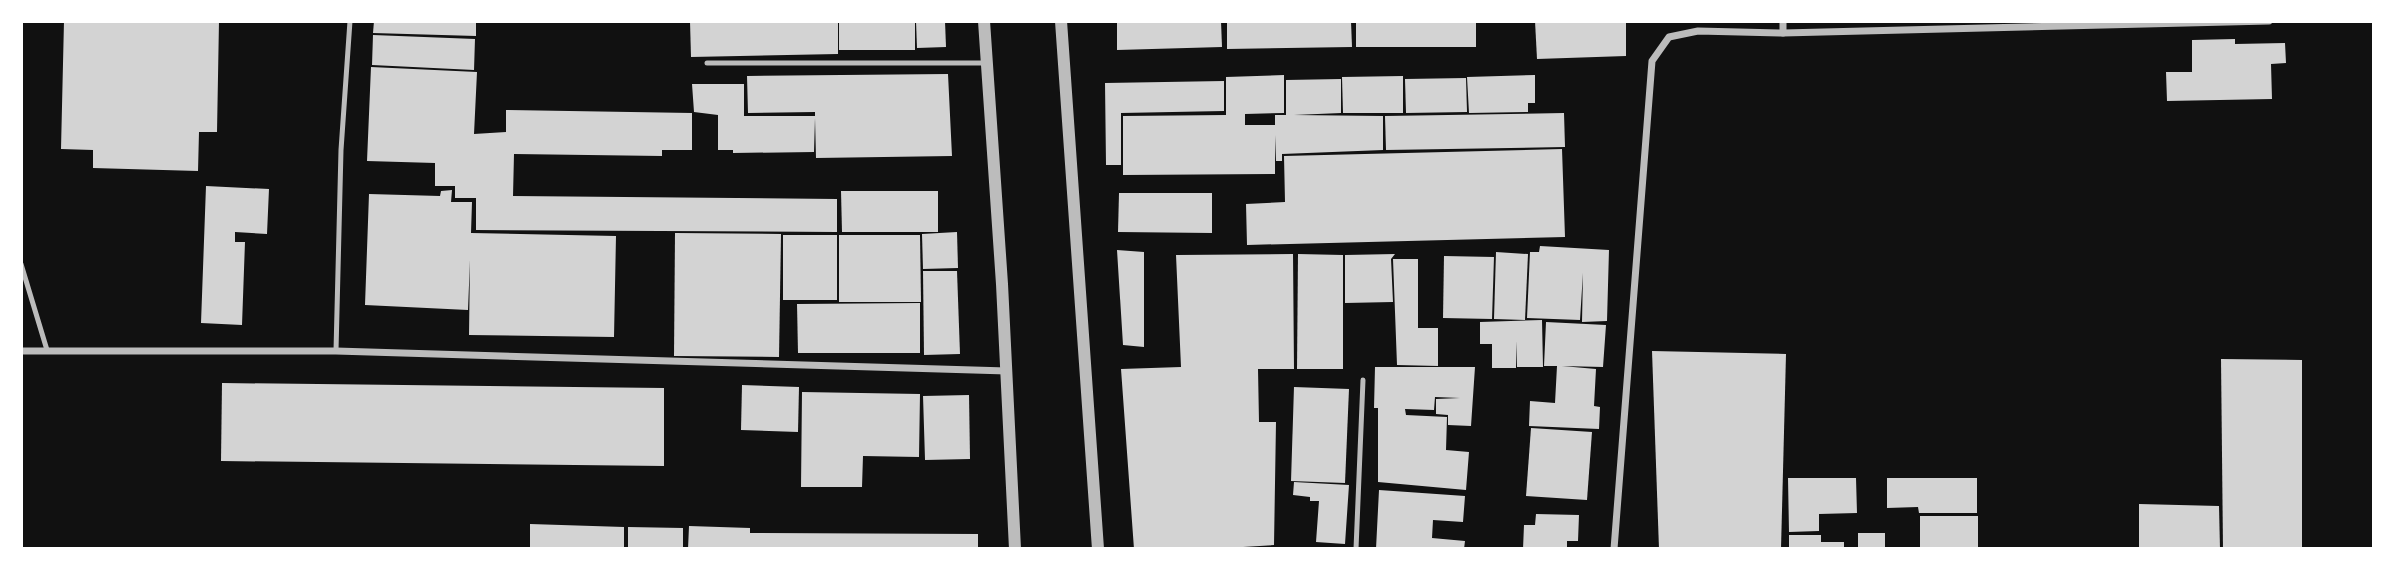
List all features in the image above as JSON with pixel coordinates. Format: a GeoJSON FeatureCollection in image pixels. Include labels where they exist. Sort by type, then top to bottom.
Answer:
{"type":"FeatureCollection","features":[{"type":"Feature","properties":{"kind":"street"},"geometry":{"type":"LineString","coordinates":[[984,21],[1007,371],[1015,549]]}},
{"type":"Feature","properties":{"kind":"street"},"geometry":{"type":"LineString","coordinates":[[1061,21],[1098,549]]}},
{"type":"Feature","properties":{"kind":"street"},"geometry":{"type":"LineString","coordinates":[[1783,21],[1783,33]]}},
{"type":"Feature","properties":{"kind":"street"},"geometry":{"type":"LineString","coordinates":[[1614,549],[1652,61],[1669,37],[1698,31],[1783,33],[2269,21]]}},
{"type":"Feature","properties":{"kind":"street"},"geometry":{"type":"LineString","coordinates":[[21,351],[336,351],[1007,371]]}},
{"type":"Feature","properties":{"kind":"lane"},"geometry":{"type":"LineString","coordinates":[[336,351],[341,150],[350,21]]}},
{"type":"Feature","properties":{"kind":"lane"},"geometry":{"type":"LineString","coordinates":[[707,63],[987,63]]}},
{"type":"Feature","properties":{"kind":"lane"},"geometry":{"type":"LineString","coordinates":[[21,264],[47,350]]}},
{"type":"Feature","properties":{"kind":"lane"},"geometry":{"type":"LineString","coordinates":[[1356,549],[1363,380]]}},
{"type":"Feature","properties":{"kind":"building"},"geometry":{"type":"Polygon","coordinates":[[[64,21],[219,21],[217,132],[199,132],[198,171],[93,168],[93,150],[61,149],[64,21]]]}},
{"type":"Feature","properties":{"kind":"building"},"geometry":{"type":"Polygon","coordinates":[[[374,21],[476,21],[476,36],[373,33],[374,21]]]}},
{"type":"Feature","properties":{"kind":"building"},"geometry":{"type":"Polygon","coordinates":[[[690,21],[838,21],[838,54],[691,57],[690,21]]]}},
{"type":"Feature","properties":{"kind":"building"},"geometry":{"type":"Polygon","coordinates":[[[839,21],[915,21],[915,50],[839,50],[839,21]]]}},
{"type":"Feature","properties":{"kind":"building"},"geometry":{"type":"Polygon","coordinates":[[[916,21],[945,21],[946,47],[917,48],[916,21]]]}},
{"type":"Feature","properties":{"kind":"building"},"geometry":{"type":"Polygon","coordinates":[[[1117,21],[1221,21],[1222,47],[1117,50],[1117,21]]]}},
{"type":"Feature","properties":{"kind":"building"},"geometry":{"type":"Polygon","coordinates":[[[1227,21],[1351,21],[1352,47],[1227,49],[1227,21]]]}},
{"type":"Feature","properties":{"kind":"building"},"geometry":{"type":"Polygon","coordinates":[[[1356,21],[1476,21],[1476,47],[1356,47],[1356,21]]]}},
{"type":"Feature","properties":{"kind":"building"},"geometry":{"type":"Polygon","coordinates":[[[1535,21],[1626,21],[1626,56],[1537,59],[1535,21]]]}},
{"type":"Feature","properties":{"kind":"building"},"geometry":{"type":"Polygon","coordinates":[[[373,35],[475,39],[474,70],[372,65],[373,35]]]}},
{"type":"Feature","properties":{"kind":"building"},"geometry":{"type":"Polygon","coordinates":[[[2235,39],[2235,44],[2285,43],[2286,63],[2271,64],[2272,99],[2167,101],[2166,72],[2192,72],[2192,40],[2235,39]]]}},
{"type":"Feature","properties":{"kind":"building"},"geometry":{"type":"Polygon","coordinates":[[[371,67],[477,72],[474,134],[506,132],[506,110],[692,113],[692,150],[662,150],[662,156],[514,154],[513,196],[837,199],[837,232],[476,230],[476,198],[455,198],[455,186],[435,186],[435,163],[367,161],[371,67]]]}},
{"type":"Feature","properties":{"kind":"building"},"geometry":{"type":"Polygon","coordinates":[[[948,74],[952,156],[816,158],[815,118],[814,152],[733,153],[733,150],[718,150],[718,115],[694,112],[692,84],[744,84],[744,116],[815,116],[815,112],[748,113],[747,76],[948,74]]]}},
{"type":"Feature","properties":{"kind":"building"},"geometry":{"type":"Polygon","coordinates":[[[1284,75],[1284,113],[1245,114],[1245,125],[1275,125],[1275,115],[1286,115],[1286,80],[1341,79],[1341,113],[1294,115],[1383,116],[1383,150],[1282,154],[1282,161],[1276,161],[1275,135],[1275,174],[1123,175],[1123,116],[1226,115],[1226,77],[1284,75]]]}},
{"type":"Feature","properties":{"kind":"building"},"geometry":{"type":"Polygon","coordinates":[[[1535,75],[1535,103],[1528,103],[1528,112],[1469,113],[1467,77],[1535,75]]]}},
{"type":"Feature","properties":{"kind":"building"},"geometry":{"type":"Polygon","coordinates":[[[1403,76],[1403,113],[1343,113],[1342,77],[1403,76]]]}},
{"type":"Feature","properties":{"kind":"building"},"geometry":{"type":"Polygon","coordinates":[[[1466,78],[1467,112],[1406,113],[1405,79],[1466,78]]]}},
{"type":"Feature","properties":{"kind":"building"},"geometry":{"type":"Polygon","coordinates":[[[1224,81],[1224,111],[1121,113],[1121,165],[1106,165],[1105,83],[1224,81]]]}},
{"type":"Feature","properties":{"kind":"building"},"geometry":{"type":"Polygon","coordinates":[[[1564,113],[1565,147],[1386,150],[1385,116],[1564,113]]]}},
{"type":"Feature","properties":{"kind":"building"},"geometry":{"type":"Polygon","coordinates":[[[1562,149],[1565,237],[1247,245],[1246,204],[1285,202],[1284,156],[1562,149]]]}},
{"type":"Feature","properties":{"kind":"building"},"geometry":{"type":"Polygon","coordinates":[[[206,186],[269,189],[267,234],[235,232],[235,242],[245,242],[242,325],[201,323],[206,186]]]}},
{"type":"Feature","properties":{"kind":"building"},"geometry":{"type":"Polygon","coordinates":[[[452,190],[451,202],[472,202],[471,233],[616,236],[614,337],[469,335],[470,260],[468,310],[365,305],[369,194],[440,196],[441,191],[452,190]]]}},
{"type":"Feature","properties":{"kind":"building"},"geometry":{"type":"Polygon","coordinates":[[[841,191],[938,191],[938,232],[842,232],[841,191]]]}},
{"type":"Feature","properties":{"kind":"building"},"geometry":{"type":"Polygon","coordinates":[[[1119,193],[1212,193],[1212,233],[1118,232],[1119,193]]]}},
{"type":"Feature","properties":{"kind":"building"},"geometry":{"type":"Polygon","coordinates":[[[957,232],[958,268],[923,269],[922,234],[957,232]]]}},
{"type":"Feature","properties":{"kind":"building"},"geometry":{"type":"Polygon","coordinates":[[[675,233],[781,234],[779,357],[674,356],[675,233]]]}},
{"type":"Feature","properties":{"kind":"building"},"geometry":{"type":"Polygon","coordinates":[[[783,235],[837,235],[837,300],[783,300],[783,235]]]}},
{"type":"Feature","properties":{"kind":"building"},"geometry":{"type":"Polygon","coordinates":[[[839,235],[920,235],[921,302],[839,302],[839,235]]]}},
{"type":"Feature","properties":{"kind":"building"},"geometry":{"type":"Polygon","coordinates":[[[1540,246],[1609,250],[1607,321],[1582,322],[1583,273],[1580,320],[1527,318],[1530,252],[1539,252],[1540,246]]]}},
{"type":"Feature","properties":{"kind":"building"},"geometry":{"type":"Polygon","coordinates":[[[1117,250],[1144,252],[1144,347],[1123,345],[1117,250]]]}},
{"type":"Feature","properties":{"kind":"building"},"geometry":{"type":"Polygon","coordinates":[[[1496,252],[1528,254],[1525,320],[1494,319],[1496,252]]]}},
{"type":"Feature","properties":{"kind":"building"},"geometry":{"type":"Polygon","coordinates":[[[1293,254],[1294,369],[1258,369],[1259,422],[1276,422],[1274,545],[1210,549],[1134,549],[1121,369],[1181,367],[1176,255],[1293,254]]]}},
{"type":"Feature","properties":{"kind":"building"},"geometry":{"type":"Polygon","coordinates":[[[1298,254],[1343,255],[1343,369],[1297,369],[1298,254]]]}},
{"type":"Feature","properties":{"kind":"building"},"geometry":{"type":"Polygon","coordinates":[[[1395,254],[1391,259],[1393,302],[1345,303],[1345,255],[1395,254]]]}},
{"type":"Feature","properties":{"kind":"building"},"geometry":{"type":"Polygon","coordinates":[[[1444,256],[1494,257],[1492,319],[1443,318],[1444,256]]]}},
{"type":"Feature","properties":{"kind":"building"},"geometry":{"type":"Polygon","coordinates":[[[1393,259],[1418,259],[1418,328],[1438,328],[1438,366],[1397,365],[1393,259]]]}},
{"type":"Feature","properties":{"kind":"building"},"geometry":{"type":"Polygon","coordinates":[[[923,271],[957,271],[960,354],[924,355],[923,271]]]}},
{"type":"Feature","properties":{"kind":"building"},"geometry":{"type":"Polygon","coordinates":[[[920,303],[920,353],[798,353],[797,304],[920,303]]]}},
{"type":"Feature","properties":{"kind":"building"},"geometry":{"type":"Polygon","coordinates":[[[1542,320],[1543,367],[1517,367],[1516,341],[1516,368],[1492,368],[1492,344],[1480,344],[1480,322],[1542,320]]]}},
{"type":"Feature","properties":{"kind":"building"},"geometry":{"type":"Polygon","coordinates":[[[1546,322],[1606,325],[1603,367],[1562,366],[1596,369],[1594,406],[1600,407],[1599,429],[1529,426],[1530,401],[1555,403],[1557,366],[1544,366],[1546,322]]]}},
{"type":"Feature","properties":{"kind":"building"},"geometry":{"type":"Polygon","coordinates":[[[1652,351],[1786,354],[1781,549],[1659,549],[1652,351]]]}},
{"type":"Feature","properties":{"kind":"building"},"geometry":{"type":"Polygon","coordinates":[[[2221,359],[2302,360],[2302,549],[2223,549],[2221,359]]]}},
{"type":"Feature","properties":{"kind":"building"},"geometry":{"type":"Polygon","coordinates":[[[1375,367],[1475,367],[1471,426],[1448,425],[1448,415],[1436,414],[1436,399],[1460,398],[1435,397],[1434,410],[1405,409],[1406,415],[1447,417],[1446,450],[1469,452],[1466,490],[1378,482],[1375,367]]]}},
{"type":"Feature","properties":{"kind":"building"},"geometry":{"type":"Polygon","coordinates":[[[222,383],[664,388],[664,466],[221,461],[222,383]]]}},
{"type":"Feature","properties":{"kind":"building"},"geometry":{"type":"Polygon","coordinates":[[[742,385],[799,387],[798,432],[741,430],[742,385]]]}},
{"type":"Feature","properties":{"kind":"building"},"geometry":{"type":"Polygon","coordinates":[[[1294,387],[1349,389],[1345,483],[1291,481],[1294,387]]]}},
{"type":"Feature","properties":{"kind":"building"},"geometry":{"type":"Polygon","coordinates":[[[802,392],[920,394],[919,457],[863,456],[862,487],[801,487],[802,392]]]}},
{"type":"Feature","properties":{"kind":"building"},"geometry":{"type":"Polygon","coordinates":[[[969,395],[970,459],[925,460],[923,396],[969,395]]]}},
{"type":"Feature","properties":{"kind":"building"},"geometry":{"type":"Polygon","coordinates":[[[1531,428],[1592,432],[1587,500],[1526,496],[1531,428]]]}},
{"type":"Feature","properties":{"kind":"building"},"geometry":{"type":"Polygon","coordinates":[[[1788,478],[1856,478],[1857,513],[1819,514],[1819,531],[1789,532],[1788,478]]]}},
{"type":"Feature","properties":{"kind":"building"},"geometry":{"type":"Polygon","coordinates":[[[1887,478],[1977,478],[1977,513],[1919,513],[1918,507],[1887,508],[1887,478]]]}},
{"type":"Feature","properties":{"kind":"building"},"geometry":{"type":"Polygon","coordinates":[[[1294,482],[1349,485],[1345,544],[1316,542],[1319,501],[1293,495],[1294,482]]]}},
{"type":"Feature","properties":{"kind":"building"},"geometry":{"type":"Polygon","coordinates":[[[1379,490],[1465,496],[1463,522],[1433,520],[1432,538],[1465,541],[1464,549],[1376,549],[1379,490]]]}},
{"type":"Feature","properties":{"kind":"building"},"geometry":{"type":"Polygon","coordinates":[[[2139,504],[2219,506],[2220,549],[2139,549],[2139,504]]]}},
{"type":"Feature","properties":{"kind":"building"},"geometry":{"type":"Polygon","coordinates":[[[1536,514],[1579,515],[1578,541],[1567,541],[1567,549],[1523,549],[1524,525],[1535,525],[1536,514]]]}},
{"type":"Feature","properties":{"kind":"building"},"geometry":{"type":"Polygon","coordinates":[[[1920,516],[1978,516],[1978,549],[1920,549],[1920,516]]]}},
{"type":"Feature","properties":{"kind":"building"},"geometry":{"type":"Polygon","coordinates":[[[530,524],[624,527],[624,549],[530,549],[530,524]]]}},
{"type":"Feature","properties":{"kind":"building"},"geometry":{"type":"Polygon","coordinates":[[[689,526],[750,528],[750,533],[978,534],[978,549],[688,549],[689,526]]]}},
{"type":"Feature","properties":{"kind":"building"},"geometry":{"type":"Polygon","coordinates":[[[628,527],[683,528],[683,549],[628,549],[628,527]]]}},
{"type":"Feature","properties":{"kind":"building"},"geometry":{"type":"Polygon","coordinates":[[[1858,533],[1885,533],[1885,549],[1858,549],[1858,533]]]}},
{"type":"Feature","properties":{"kind":"building"},"geometry":{"type":"Polygon","coordinates":[[[1789,535],[1821,535],[1821,542],[1844,542],[1844,549],[1789,549],[1789,535]]]}}]}
